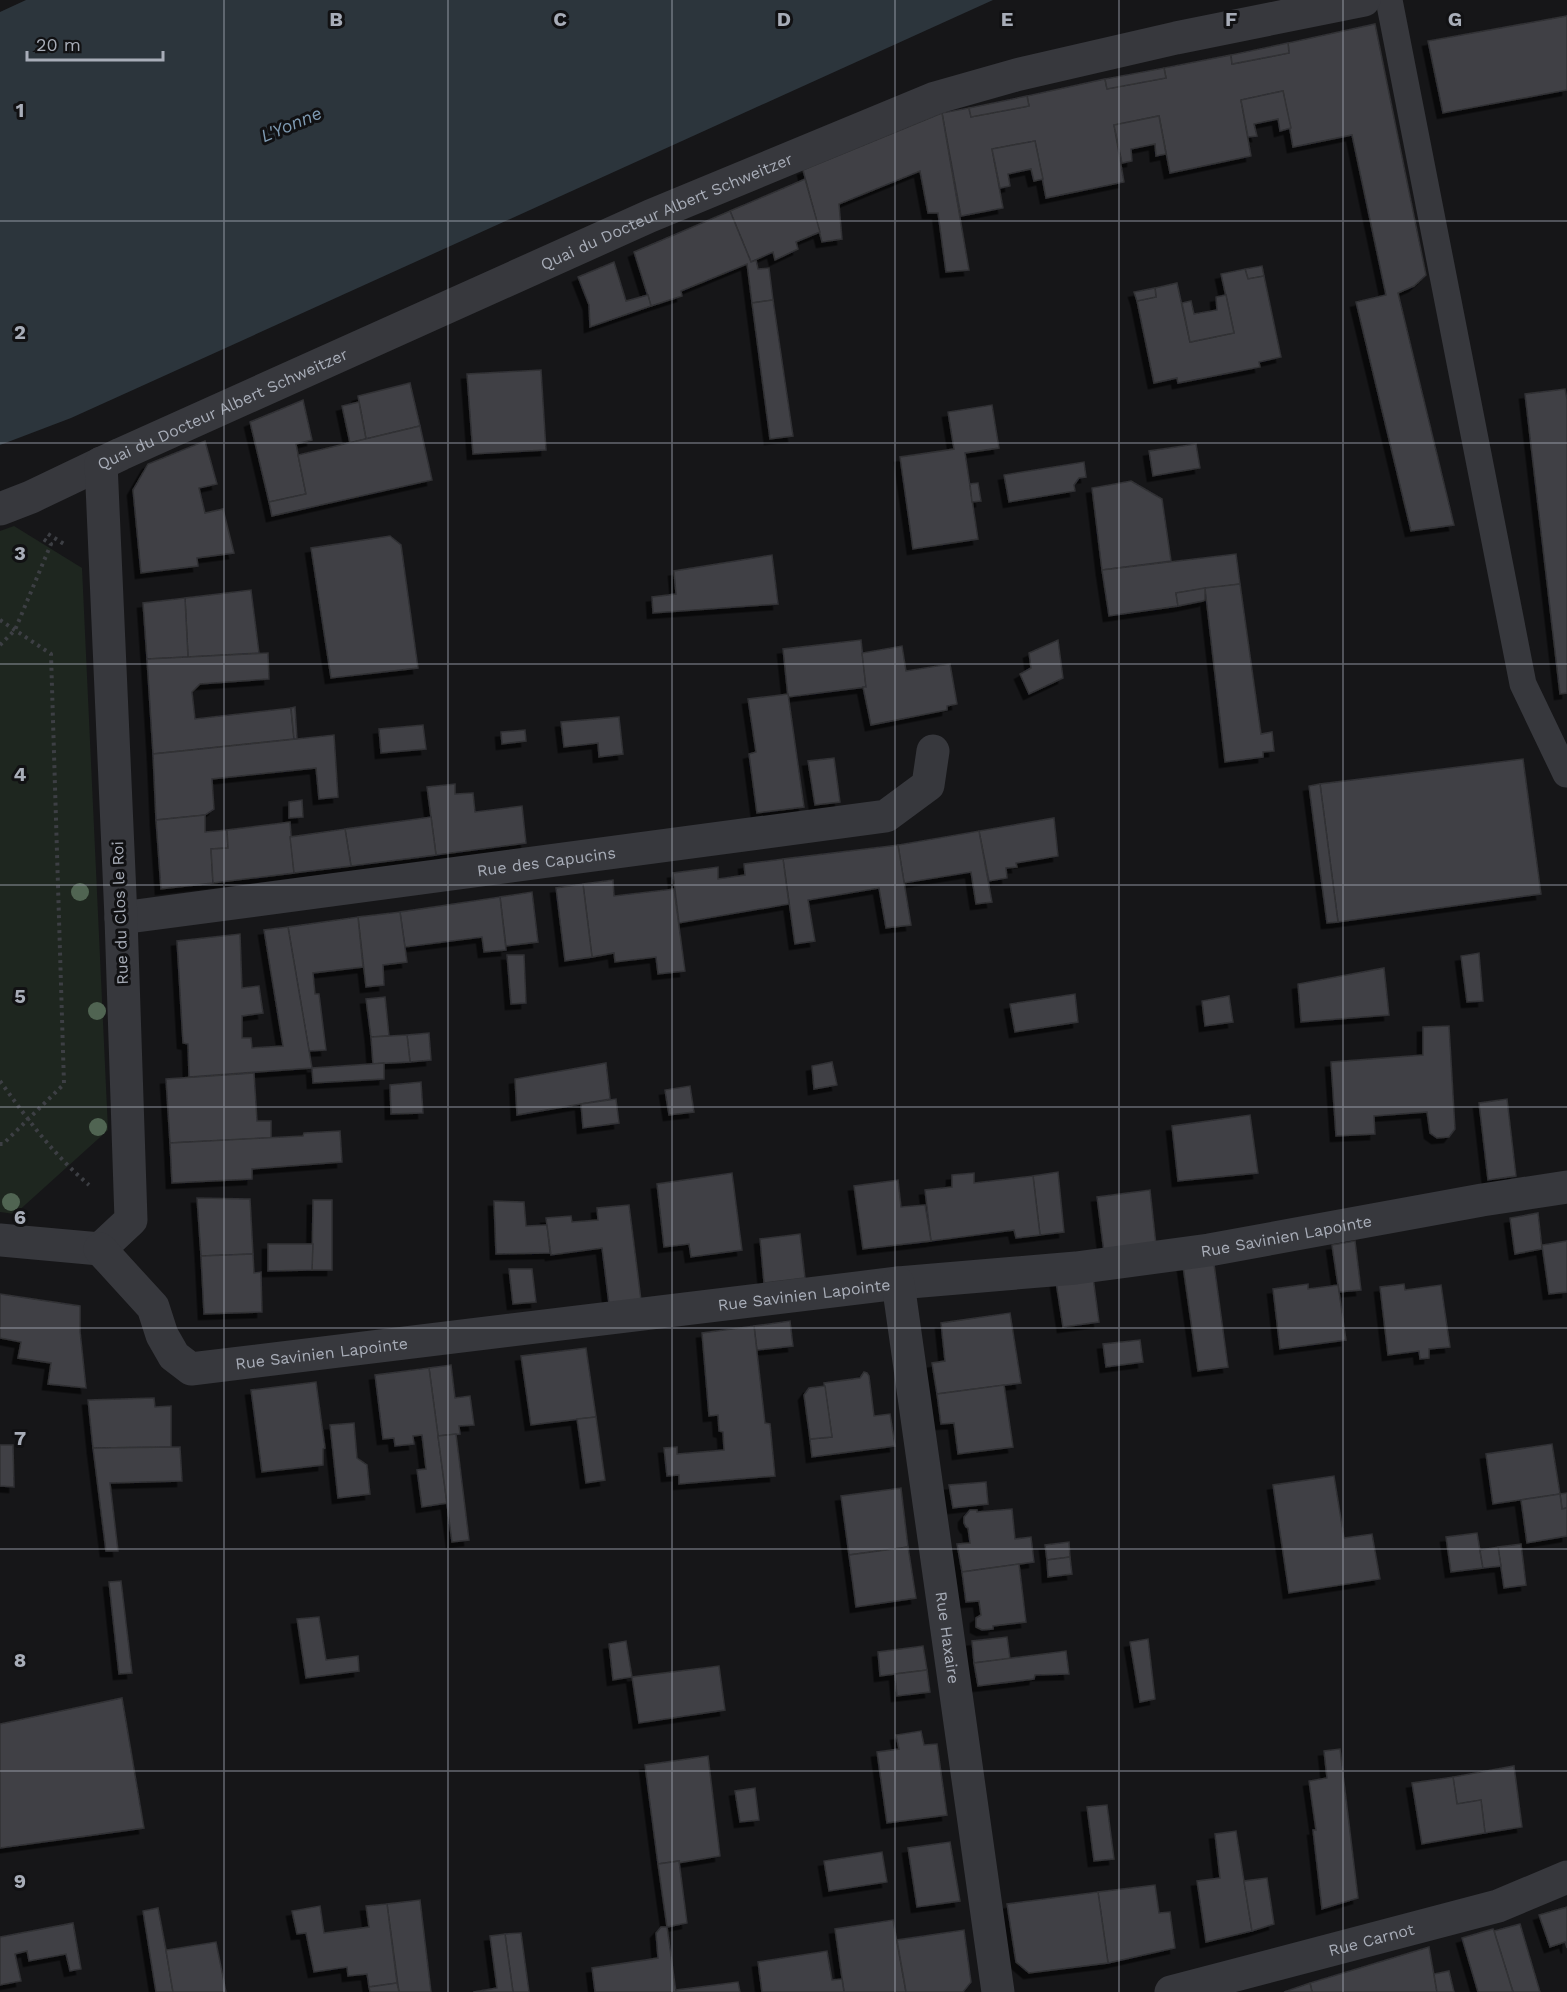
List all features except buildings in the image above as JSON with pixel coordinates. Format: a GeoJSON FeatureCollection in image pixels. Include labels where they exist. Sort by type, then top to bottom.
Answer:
{"type":"FeatureCollection","features":[{"type":"Feature","properties":{"kind":"street","name":"Quai du Docteur Albert Schweitzer"},"geometry":{"type":"LineString","coordinates":[[0,509],[650,216],[935,99],[1016,75],[1176,38],[1364,0]]}},
{"type":"Feature","properties":{"kind":"street","name":"Rue du Clos le Roi"},"geometry":{"type":"LineString","coordinates":[[101,463],[121,918],[131,1220]]}},
{"type":"Feature","properties":{"kind":"street","name":"Rue des Capucins"},"geometry":{"type":"LineString","coordinates":[[121,918],[886,816],[928,785],[933,751]]}},
{"type":"Feature","properties":{"kind":"street","name":"Rue Savinien Lapointe"},"geometry":{"type":"LineString","coordinates":[[100,1249],[153,1307],[162,1335],[174,1356],[190,1369],[898,1283],[1076,1268],[1209,1250],[1567,1186]]}},
{"type":"Feature","properties":{"kind":"street"},"geometry":{"type":"LineString","coordinates":[[0,1240],[100,1249],[131,1220]]}},
{"type":"Feature","properties":{"kind":"street","name":"Rue Haxaire"},"geometry":{"type":"LineString","coordinates":[[898,1283],[998,1992]]}},
{"type":"Feature","properties":{"kind":"street","name":"Rue Carnot"},"geometry":{"type":"LineString","coordinates":[[1171,1992],[1497,1906],[1567,1877]]}},
{"type":"Feature","properties":{"kind":"lane"},"geometry":{"type":"LineString","coordinates":[[1389,0],[1523,684],[1566,774]]}},
{"type":"Feature","properties":{"kind":"path"},"geometry":{"type":"LineString","coordinates":[[0,645],[15,630],[51,544],[33,532]]}},
{"type":"Feature","properties":{"kind":"path"},"geometry":{"type":"LineString","coordinates":[[47,533],[66,545]]}},
{"type":"Feature","properties":{"kind":"path"},"geometry":{"type":"LineString","coordinates":[[0,620],[51,654],[64,1084],[28,1121],[3,1144],[0,1144]]}},
{"type":"Feature","properties":{"kind":"path"},"geometry":{"type":"LineString","coordinates":[[0,1081],[28,1121],[67,1166],[131,1220]]}},
{"type":"Feature","properties":{"kind":"shaded area"},"geometry":{"type":"Polygon","coordinates":[[[14,526],[82,568],[108,1130],[15,1214],[0,1212],[0,531],[14,526]]]}},
{"type":"Feature","properties":{"kind":"water","name":"L'Yonne"},"geometry":{"type":"Polygon","coordinates":[[[26,0],[993,0],[71,418],[0,445],[0,12],[26,0]]]}}]}
